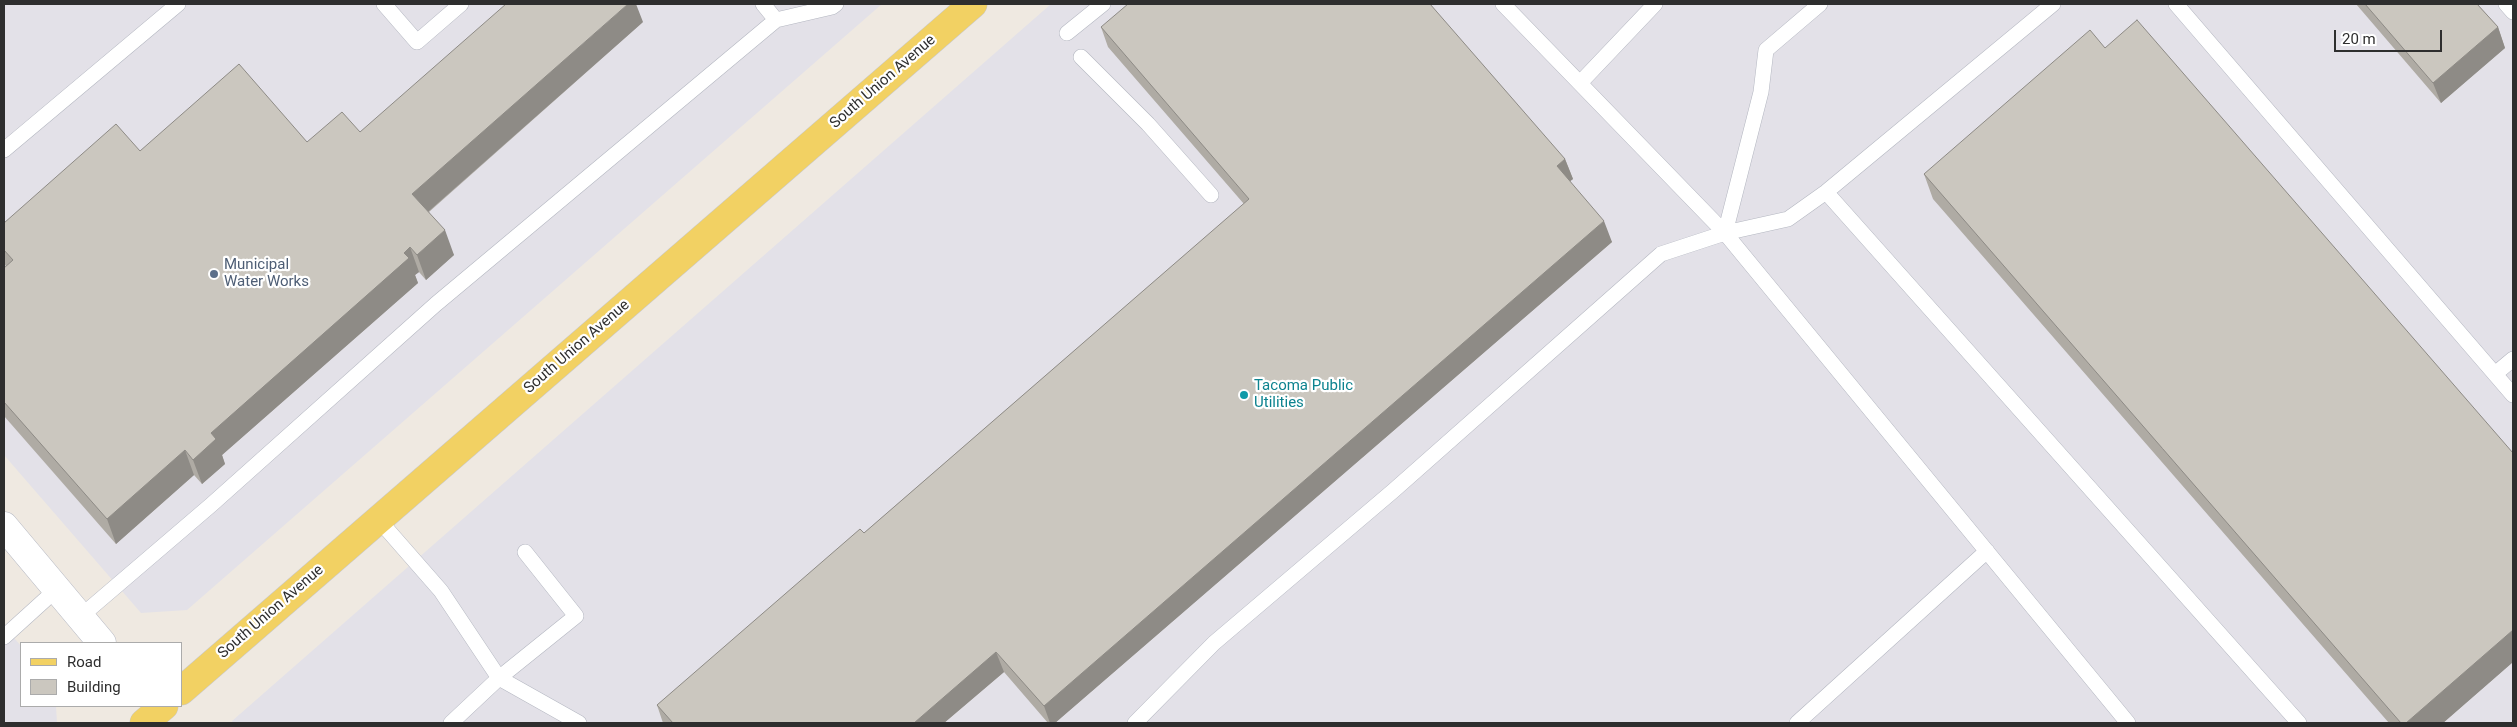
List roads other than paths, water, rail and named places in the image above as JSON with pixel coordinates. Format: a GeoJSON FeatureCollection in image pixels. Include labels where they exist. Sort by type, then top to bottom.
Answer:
{"type":"FeatureCollection","features":[{"type":"Feature","properties":{"kind":"main road","name":"South Union Avenue"},"geometry":{"type":"LineString","coordinates":[[182,690],[973,4]]}},
{"type":"Feature","properties":{"kind":"street"},"geometry":{"type":"LineString","coordinates":[[4,526],[58,588],[101,642]]}},
{"type":"Feature","properties":{"kind":"lane"},"geometry":{"type":"LineString","coordinates":[[4,150],[178,4]]}},
{"type":"Feature","properties":{"kind":"lane"},"geometry":{"type":"LineString","coordinates":[[384,4],[417,42],[461,4]]}},
{"type":"Feature","properties":{"kind":"lane"},"geometry":{"type":"LineString","coordinates":[[763,4],[776,20]]}},
{"type":"Feature","properties":{"kind":"lane"},"geometry":{"type":"LineString","coordinates":[[80,616],[211,505],[436,304],[776,20],[832,7],[836,4]]}},
{"type":"Feature","properties":{"kind":"lane"},"geometry":{"type":"LineString","coordinates":[[1067,33],[1103,4]]}},
{"type":"Feature","properties":{"kind":"lane"},"geometry":{"type":"LineString","coordinates":[[1505,4],[1725,233],[2128,723]]}},
{"type":"Feature","properties":{"kind":"lane"},"geometry":{"type":"LineString","coordinates":[[1580,82],[1655,4]]}},
{"type":"Feature","properties":{"kind":"lane"},"geometry":{"type":"LineString","coordinates":[[1725,233],[1761,92],[1766,50],[1820,4]]}},
{"type":"Feature","properties":{"kind":"lane"},"geometry":{"type":"LineString","coordinates":[[1135,723],[1214,643],[1394,491],[1661,254],[1725,233],[1788,219],[1826,192],[2053,4]]}},
{"type":"Feature","properties":{"kind":"lane"},"geometry":{"type":"LineString","coordinates":[[2176,4],[2513,395]]}},
{"type":"Feature","properties":{"kind":"lane"},"geometry":{"type":"LineString","coordinates":[[2506,4],[2513,12]]}},
{"type":"Feature","properties":{"kind":"lane"},"geometry":{"type":"LineString","coordinates":[[1081,56],[1148,124],[1211,195]]}},
{"type":"Feature","properties":{"kind":"lane"},"geometry":{"type":"LineString","coordinates":[[1826,192],[2299,723]]}},
{"type":"Feature","properties":{"kind":"lane"},"geometry":{"type":"LineString","coordinates":[[2496,374],[2513,358]]}},
{"type":"Feature","properties":{"kind":"lane"},"geometry":{"type":"LineString","coordinates":[[378,519],[441,591],[499,678],[580,723]]}},
{"type":"Feature","properties":{"kind":"lane"},"geometry":{"type":"LineString","coordinates":[[1797,723],[1987,551]]}},
{"type":"Feature","properties":{"kind":"lane"},"geometry":{"type":"LineString","coordinates":[[451,723],[499,678],[576,616],[525,552]]}},
{"type":"Feature","properties":{"kind":"lane"},"geometry":{"type":"LineString","coordinates":[[4,637],[58,588]]}},
{"type":"Feature","properties":{"kind":"place","name":"Municipal Water Works"},"geometry":{"type":"Point","coordinates":[214,274]}},
{"type":"Feature","properties":{"kind":"place","name":"Tacoma Public Utilities"},"geometry":{"type":"Point","coordinates":[1244,395]}}]}
